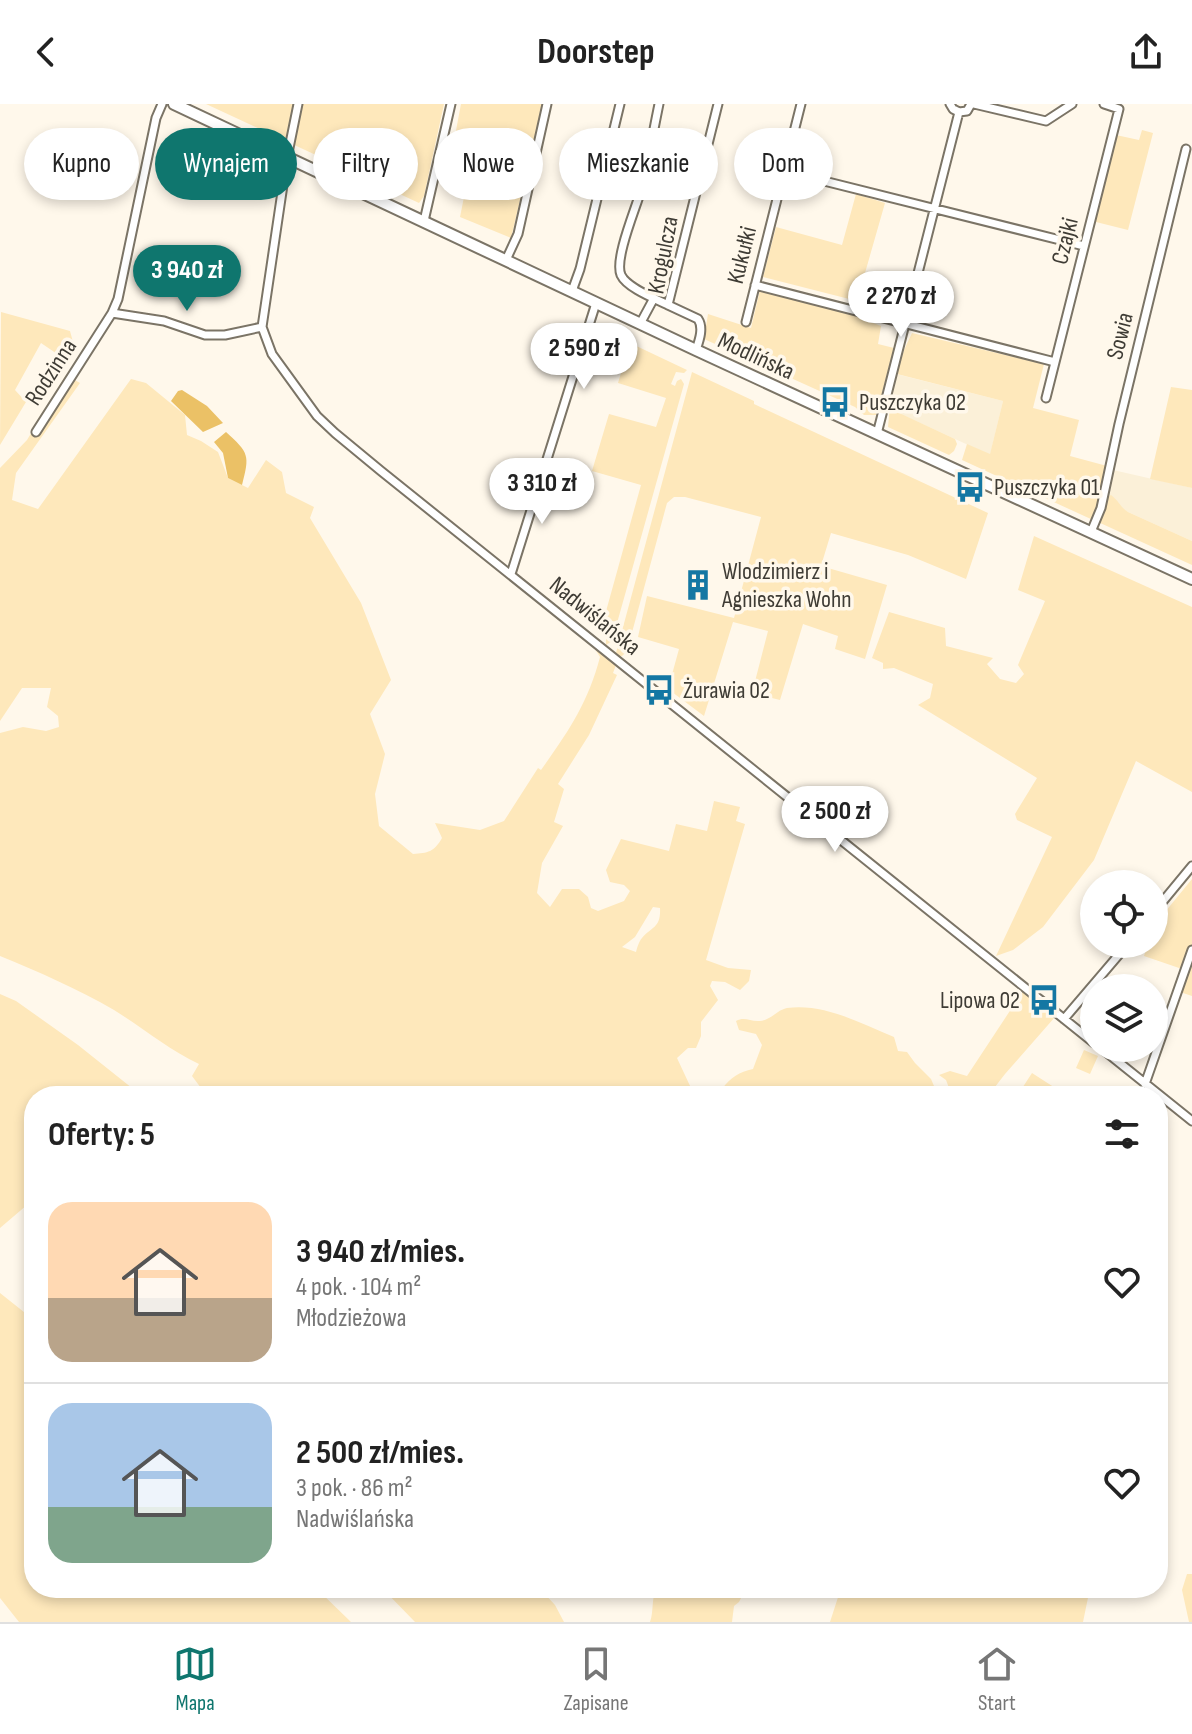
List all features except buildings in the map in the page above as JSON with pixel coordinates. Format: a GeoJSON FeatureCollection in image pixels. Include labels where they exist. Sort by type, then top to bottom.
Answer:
{"type":"FeatureCollection","features":[{"type":"Feature","properties":{"kind":"main road","name":"Modlińska"},"geometry":{"type":"LineString","coordinates":[[174,104],[198,109],[233,128]]}},
{"type":"Feature","properties":{"kind":"main road","name":"Modlińska"},"geometry":{"type":"LineString","coordinates":[[297,163],[1192,579]]}},
{"type":"Feature","properties":{"kind":"street","name":"Rodzinna"},"geometry":{"type":"LineString","coordinates":[[36,432],[118,299],[156,118],[162,104]]}},
{"type":"Feature","properties":{"kind":"street"},"geometry":{"type":"LineString","coordinates":[[293,128],[298,104]]}},
{"type":"Feature","properties":{"kind":"street"},"geometry":{"type":"LineString","coordinates":[[424,221],[451,104]]}},
{"type":"Feature","properties":{"kind":"street"},"geometry":{"type":"LineString","coordinates":[[506,260],[518,234],[547,104]]}},
{"type":"Feature","properties":{"kind":"street"},"geometry":{"type":"LineString","coordinates":[[572,291],[620,104]]}},
{"type":"Feature","properties":{"kind":"street"},"geometry":{"type":"LineString","coordinates":[[659,104],[620,266],[621,276],[629,284],[668,305]]}},
{"type":"Feature","properties":{"kind":"street","name":"Krogulcza"},"geometry":{"type":"LineString","coordinates":[[696,350],[701,323],[668,305],[718,104]]}},
{"type":"Feature","properties":{"kind":"street","name":"Kukułki"},"geometry":{"type":"LineString","coordinates":[[795,128],[801,104]]}},
{"type":"Feature","properties":{"kind":"street"},"geometry":{"type":"LineString","coordinates":[[950,104],[959,112],[967,111],[973,104],[1046,121],[1072,104]]}},
{"type":"Feature","properties":{"kind":"street","name":"Czajki"},"geometry":{"type":"LineString","coordinates":[[1046,398],[1119,109],[1104,104]]}},
{"type":"Feature","properties":{"kind":"street"},"geometry":{"type":"LineString","coordinates":[[877,434],[959,112]]}},
{"type":"Feature","properties":{"kind":"street","name":"Sowia"},"geometry":{"type":"LineString","coordinates":[[1091,532],[1101,508],[1186,149]]}},
{"type":"Feature","properties":{"kind":"street"},"geometry":{"type":"LineString","coordinates":[[833,183],[1084,246]]}},
{"type":"Feature","properties":{"kind":"street"},"geometry":{"type":"LineString","coordinates":[[112,313],[164,321],[205,335],[225,335],[262,327],[281,200]]}},
{"type":"Feature","properties":{"kind":"street","name":"Kukułki"},"geometry":{"type":"LineString","coordinates":[[746,322],[777,200]]}},
{"type":"Feature","properties":{"kind":"street"},"geometry":{"type":"LineString","coordinates":[[755,285],[1055,362]]}},
{"type":"Feature","properties":{"kind":"street"},"geometry":{"type":"LineString","coordinates":[[640,324],[654,298]]}},
{"type":"Feature","properties":{"kind":"street"},"geometry":{"type":"LineString","coordinates":[[511,574],[596,303]]}},
{"type":"Feature","properties":{"kind":"street","name":"Nadwiślańska"},"geometry":{"type":"LineString","coordinates":[[262,327],[272,354],[317,416],[335,433],[1080,1032]]}},
{"type":"Feature","properties":{"kind":"street"},"geometry":{"type":"LineString","coordinates":[[1168,895],[1192,866]]}},
{"type":"Feature","properties":{"kind":"street"},"geometry":{"type":"LineString","coordinates":[[1145,1084],[1192,950]]}},
{"type":"Feature","properties":{"kind":"street"},"geometry":{"type":"LineString","coordinates":[[1064,1019],[1116,958]]}},
{"type":"Feature","properties":{"kind":"street"},"geometry":{"type":"LineString","coordinates":[[1118,1062],[1148,1086]]}},
{"type":"Feature","properties":{"kind":"street"},"geometry":{"type":"LineString","coordinates":[[1168,1102],[1192,1121]]}},
{"type":"Feature","properties":{"kind":"shaded area"},"geometry":{"type":"Polygon","coordinates":[[[206,104],[444,104],[439,128],[434,128],[434,150],[424,196],[419,203],[413,200],[418,200],[418,128],[313,128],[313,154],[297,146],[297,128],[258,128],[206,104]]]}},
{"type":"Feature","properties":{"kind":"shaded area"},"geometry":{"type":"Polygon","coordinates":[[[461,104],[543,104],[537,128],[456,128],[461,104]]]}},
{"type":"Feature","properties":{"kind":"shaded area"},"geometry":{"type":"Polygon","coordinates":[[[1142,130],[1153,133],[1128,230],[1096,222],[1094,229],[1116,135],[1139,140],[1142,130]]]}},
{"type":"Feature","properties":{"kind":"shaded area"},"geometry":{"type":"Polygon","coordinates":[[[856,194],[885,203],[857,301],[763,277],[776,227],[842,245],[856,194]]]}},
{"type":"Feature","properties":{"kind":"shaded area"},"geometry":{"type":"Polygon","coordinates":[[[463,200],[520,200],[511,238],[460,217],[463,200]]]}},
{"type":"Feature","properties":{"kind":"shaded area"},"geometry":{"type":"Polygon","coordinates":[[[760,290],[853,315],[881,326],[878,344],[894,348],[876,415],[864,415],[855,407],[704,339],[708,314],[751,328],[760,290]]]}},
{"type":"Feature","properties":{"kind":"shaded area"},"geometry":{"type":"Polygon","coordinates":[[[1,312],[70,331],[73,342],[70,358],[63,358],[41,343],[15,390],[26,402],[0,445],[1,312]]]}},
{"type":"Feature","properties":{"kind":"shaded area"},"geometry":{"type":"Polygon","coordinates":[[[912,333],[1044,364],[1033,408],[1079,420],[1070,456],[1107,466],[1093,520],[962,460],[967,444],[990,454],[1003,401],[897,374],[912,333]]]}},
{"type":"Feature","properties":{"kind":"shaded area"},"geometry":{"type":"Polygon","coordinates":[[[630,343],[687,370],[684,373],[676,372],[671,384],[675,386],[681,379],[684,384],[612,641],[606,645],[606,637],[600,633],[641,485],[592,471],[609,414],[656,427],[666,398],[618,383],[630,343]]]}},
{"type":"Feature","properties":{"kind":"shaded area"},"geometry":{"type":"Polygon","coordinates":[[[692,372],[988,513],[966,579],[908,555],[831,533],[821,566],[887,585],[865,659],[835,649],[838,636],[803,624],[780,700],[752,693],[768,631],[733,622],[704,716],[668,689],[679,649],[638,637],[647,596],[734,618],[761,517],[685,497],[674,497],[667,503],[627,651],[622,656],[616,653],[692,372]]]}},
{"type":"Feature","properties":{"kind":"shaded area"},"geometry":{"type":"Polygon","coordinates":[[[896,374],[1003,401],[990,455],[888,406],[896,374]]]}},
{"type":"Feature","properties":{"kind":"shaded area"},"geometry":{"type":"Polygon","coordinates":[[[66,375],[80,383],[16,473],[12,500],[38,509],[131,379],[146,383],[185,415],[187,435],[218,452],[228,478],[248,488],[266,460],[282,472],[286,493],[314,507],[310,518],[361,603],[391,680],[370,714],[385,754],[375,794],[379,826],[413,854],[430,851],[439,843],[442,838],[435,823],[480,830],[504,821],[538,768],[541,770],[560,743],[590,689],[600,657],[581,636],[614,662],[613,673],[617,675],[589,735],[558,784],[564,789],[554,822],[563,826],[542,863],[537,893],[550,907],[562,889],[579,889],[588,897],[591,908],[598,911],[624,901],[630,891],[624,885],[610,882],[606,870],[621,839],[669,851],[676,824],[707,831],[714,801],[740,807],[736,821],[745,824],[706,960],[728,968],[751,970],[749,981],[740,990],[725,982],[712,981],[710,986],[718,1000],[701,1022],[701,1036],[696,1048],[688,1048],[677,1058],[690,1086],[200,1086],[192,1076],[199,1064],[100,1002],[0,956],[0,733],[23,727],[46,731],[59,727],[58,716],[47,707],[51,688],[22,688],[0,721],[0,468],[27,440],[66,375]],[[653,907],[635,937],[622,947],[636,952],[641,939],[657,923],[660,908],[653,907]]]}},
{"type":"Feature","properties":{"kind":"shaded area"},"geometry":{"type":"Polygon","coordinates":[[[1171,387],[1192,390],[1192,488],[1150,479],[1171,387]]]}},
{"type":"Feature","properties":{"kind":"shaded area"},"geometry":{"type":"Polygon","coordinates":[[[182,390],[207,406],[223,423],[203,432],[171,401],[182,390]]]}},
{"type":"Feature","properties":{"kind":"shaded area"},"geometry":{"type":"Polygon","coordinates":[[[890,405],[895,411],[955,439],[957,444],[954,451],[949,455],[888,427],[890,405]]]}},
{"type":"Feature","properties":{"kind":"shaded area"},"geometry":{"type":"Polygon","coordinates":[[[226,432],[246,455],[242,485],[228,478],[223,453],[214,442],[226,432]]]}},
{"type":"Feature","properties":{"kind":"shaded area"},"geometry":{"type":"Polygon","coordinates":[[[1113,470],[1192,488],[1192,541],[1128,512],[1106,498],[1113,470]]]}},
{"type":"Feature","properties":{"kind":"shaded area"},"geometry":{"type":"Polygon","coordinates":[[[1111,495],[1128,512],[1192,541],[1192,565],[1098,522],[1106,498],[1111,495]]]}},
{"type":"Feature","properties":{"kind":"shaded area"},"geometry":{"type":"Polygon","coordinates":[[[1034,536],[1192,607],[1192,792],[1136,761],[1094,860],[1086,870],[1080,870],[1080,878],[1043,927],[1013,950],[996,956],[1052,837],[1017,820],[1015,814],[1037,778],[918,705],[930,698],[933,684],[894,668],[883,669],[883,663],[872,658],[889,612],[945,628],[946,646],[993,658],[987,664],[1000,679],[1016,683],[1024,674],[1018,665],[1045,601],[1018,590],[1034,536]]]}},
{"type":"Feature","properties":{"kind":"shaded area"},"geometry":{"type":"Polygon","coordinates":[[[1192,879],[1192,996],[1180,992],[1182,969],[1150,958],[1168,958],[1168,908],[1192,879]]]}},
{"type":"Feature","properties":{"kind":"shaded area"},"geometry":{"type":"Polygon","coordinates":[[[1023,991],[1055,1017],[996,1086],[948,1086],[939,1075],[950,1071],[967,1076],[1023,991]]]}},
{"type":"Feature","properties":{"kind":"shaded area"},"geometry":{"type":"Polygon","coordinates":[[[0,994],[16,1001],[78,1045],[129,1086],[24,1086],[24,1208],[0,1228],[0,994]]]}},
{"type":"Feature","properties":{"kind":"shaded area"},"geometry":{"type":"Polygon","coordinates":[[[801,1007],[842,1015],[894,1037],[898,1051],[907,1052],[934,1086],[725,1086],[739,1073],[753,1069],[762,1045],[756,1034],[739,1030],[736,1021],[764,1020],[783,1009],[801,1007]]]}},
{"type":"Feature","properties":{"kind":"shaded area"},"geometry":{"type":"Polygon","coordinates":[[[1080,1059],[1080,1062],[1095,1062],[1090,1074],[1076,1068],[1080,1059]]]}},
{"type":"Feature","properties":{"kind":"shaded area"},"geometry":{"type":"Polygon","coordinates":[[[1032,1073],[1052,1086],[1024,1086],[1032,1073]]]}},
{"type":"Feature","properties":{"kind":"shaded area"},"geometry":{"type":"Polygon","coordinates":[[[0,1293],[24,1312],[24,1598],[326,1598],[351,1622],[19,1622],[0,1598],[0,1293]]]}},
{"type":"Feature","properties":{"kind":"shaded area"},"geometry":{"type":"Polygon","coordinates":[[[1187,1574],[1192,1574],[1192,1622],[1189,1622],[1182,1590],[1187,1574]]]}},
{"type":"Feature","properties":{"kind":"shaded area"},"geometry":{"type":"Polygon","coordinates":[[[392,1598],[549,1598],[564,1622],[415,1622],[392,1598]]]}},
{"type":"Feature","properties":{"kind":"shaded area"},"geometry":{"type":"Polygon","coordinates":[[[654,1598],[741,1598],[734,1606],[732,1622],[650,1622],[654,1598]]]}},
{"type":"Feature","properties":{"kind":"shaded area"},"geometry":{"type":"Polygon","coordinates":[[[838,1598],[1088,1598],[1083,1622],[830,1622],[838,1598]]]}},
{"type":"Feature","properties":{"kind":"place","name":"Puszczyka 02"},"geometry":{"type":"Point","coordinates":[835,402]}},
{"type":"Feature","properties":{"kind":"place","name":"Puszczyka 01"},"geometry":{"type":"Point","coordinates":[970,487]}},
{"type":"Feature","properties":{"kind":"place","name":"Wlodzimierz i Agnieszka Wohn"},"geometry":{"type":"Point","coordinates":[698,585]}},
{"type":"Feature","properties":{"kind":"place","name":"Żurawia 02"},"geometry":{"type":"Point","coordinates":[659,690]}},
{"type":"Feature","properties":{"kind":"place","name":"Lipowa 02"},"geometry":{"type":"Point","coordinates":[1044,1000]}}]}
